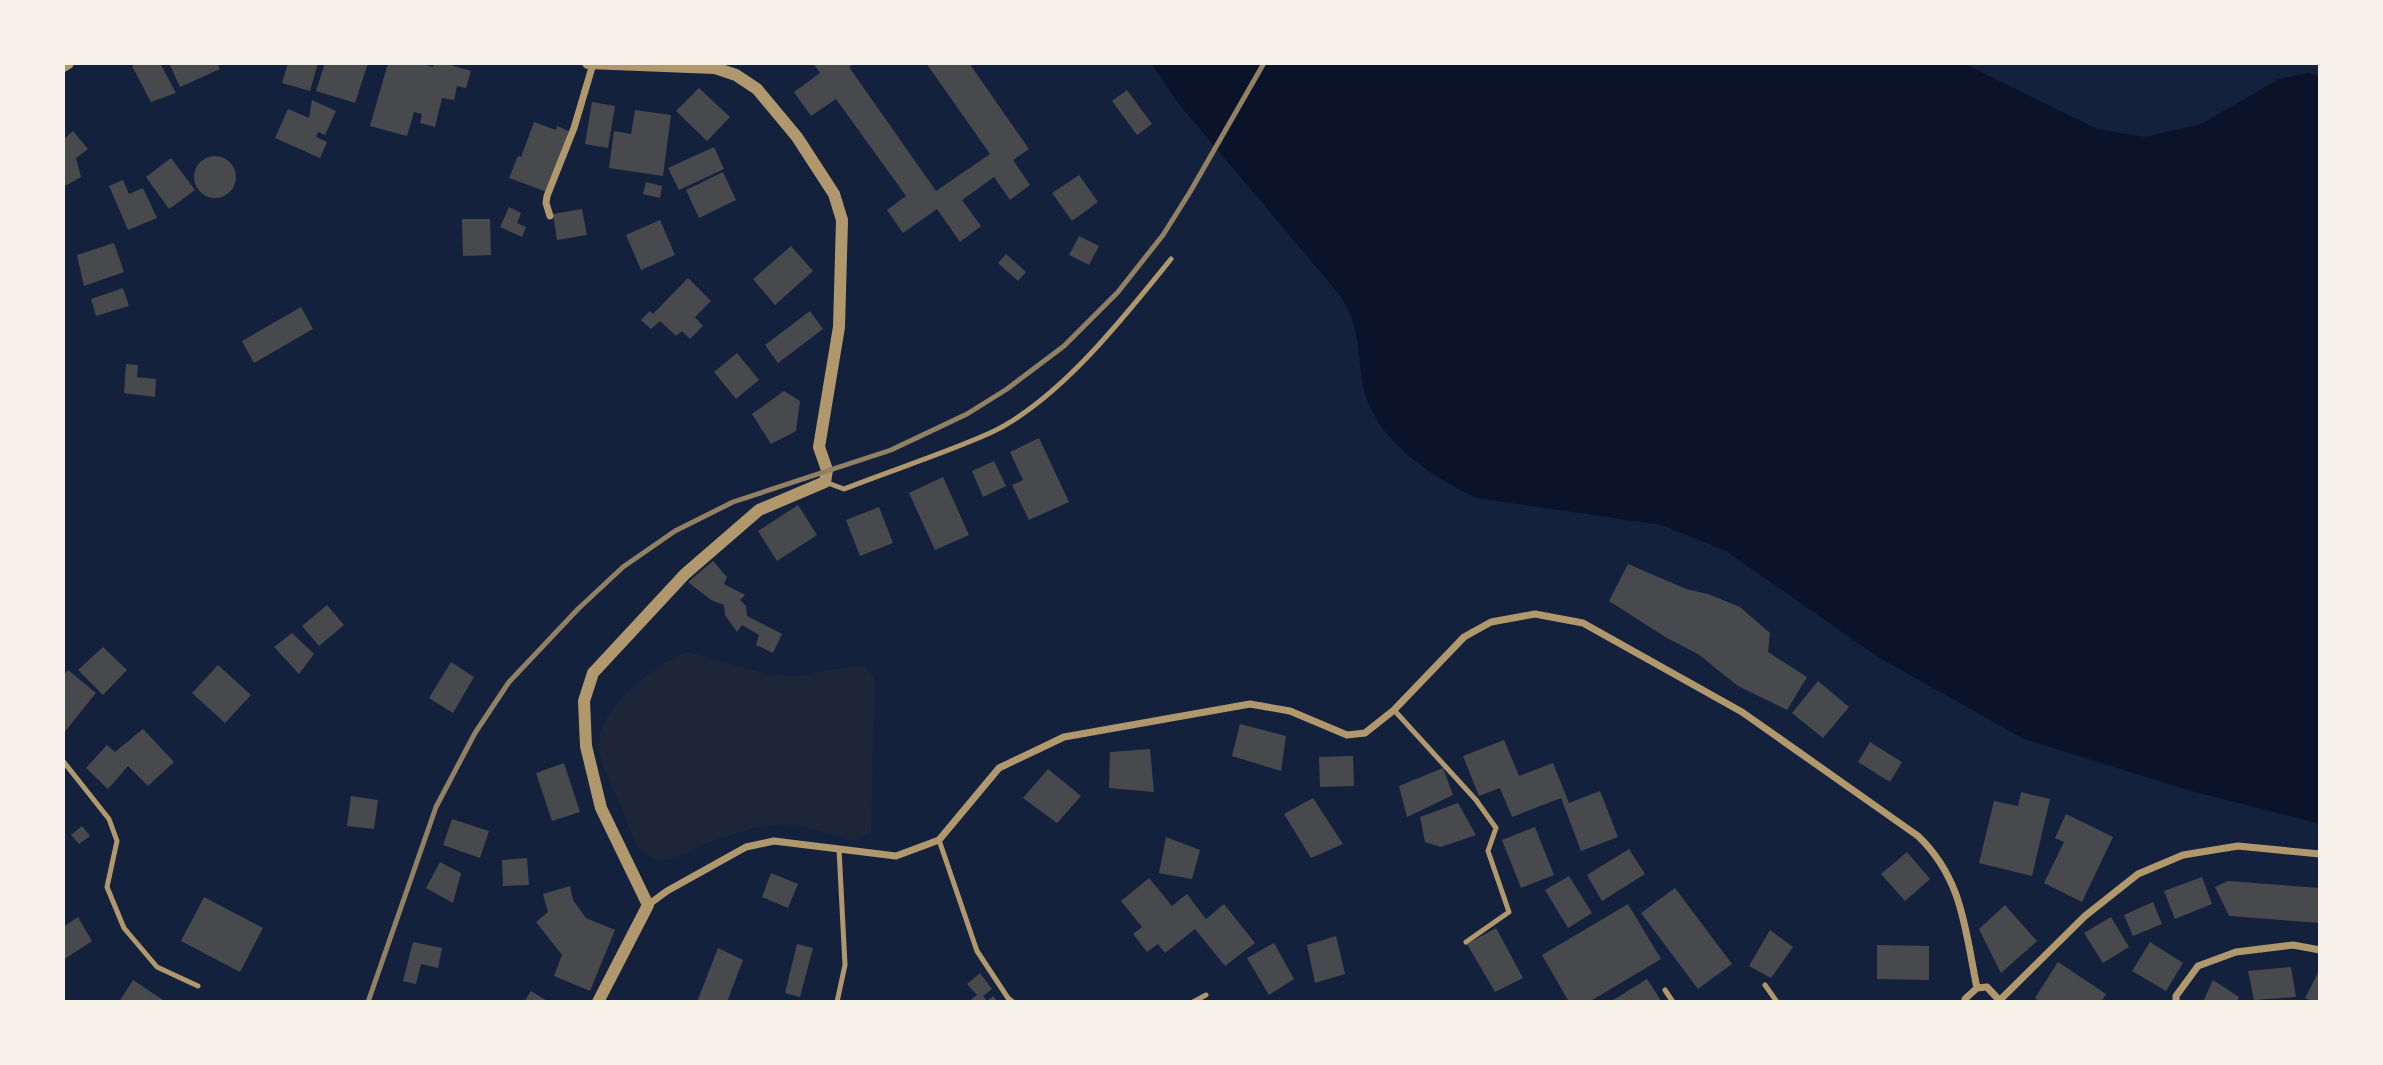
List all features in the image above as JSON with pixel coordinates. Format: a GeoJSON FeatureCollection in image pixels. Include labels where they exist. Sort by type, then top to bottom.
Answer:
{"type":"FeatureCollection","features":[{"type":"Feature","properties":{"kind":"street"},"geometry":{"type":"LineString","coordinates":[[63,66],[68,63]]}},
{"type":"Feature","properties":{"kind":"street"},"geometry":{"type":"LineString","coordinates":[[550,216],[546,204],[547,195],[574,128],[591,64],[715,68],[736,75],[757,89],[797,137],[834,194],[842,220],[839,327],[819,447],[827,470],[825,482],[759,510],[685,574],[593,673],[584,701],[586,746],[601,808],[648,905]]}},
{"type":"Feature","properties":{"kind":"street"},"geometry":{"type":"LineString","coordinates":[[598,1002],[648,905],[667,891],[746,847],[774,841],[896,856],[939,840],[999,768],[1064,737],[1250,704],[1290,710],[1347,735],[1365,733],[1394,710],[1464,637],[1491,622],[1535,614],[1583,623],[1742,712],[1918,836],[1936,853],[1958,895],[1977,988]]}},
{"type":"Feature","properties":{"kind":"street"},"geometry":{"type":"LineString","coordinates":[[1966,1002],[1965,999],[1977,988],[1987,987],[2000,1001],[2085,916],[2138,874],[2183,855],[2238,846],[2320,854]]}},
{"type":"Feature","properties":{"kind":"street"},"geometry":{"type":"LineString","coordinates":[[2176,1002],[2176,996],[2198,966],[2235,952],[2293,945],[2320,950]]}},
{"type":"Feature","properties":{"kind":"lane"},"geometry":{"type":"LineString","coordinates":[[825,482],[844,489],[992,432],[1042,400],[1114,329],[1171,259]]}},
{"type":"Feature","properties":{"kind":"lane"},"geometry":{"type":"LineString","coordinates":[[1394,710],[1476,800],[1496,828],[1488,851],[1509,912],[1466,942]]}},
{"type":"Feature","properties":{"kind":"lane"},"geometry":{"type":"LineString","coordinates":[[63,761],[108,819],[117,841],[107,887],[124,928],[157,967],[198,986]]}},
{"type":"Feature","properties":{"kind":"lane"},"geometry":{"type":"LineString","coordinates":[[939,840],[977,951],[1013,1002]]}},
{"type":"Feature","properties":{"kind":"lane"},"geometry":{"type":"LineString","coordinates":[[837,1002],[845,965],[839,849]]}},
{"type":"Feature","properties":{"kind":"lane"},"geometry":{"type":"LineString","coordinates":[[1765,985],[1777,1002]]}},
{"type":"Feature","properties":{"kind":"lane"},"geometry":{"type":"LineString","coordinates":[[1665,990],[1673,1002]]}},
{"type":"Feature","properties":{"kind":"lane"},"geometry":{"type":"LineString","coordinates":[[1194,1002],[1206,995]]}},
{"type":"Feature","properties":{"kind":"shaded area"},"geometry":{"type":"Polygon","coordinates":[[[1151,63],[1963,63],[2097,129],[2145,137],[2201,124],[2279,79],[2309,73],[2320,76],[2320,824],[2191,791],[2024,739],[1878,657],[1726,551],[1661,525],[1477,498],[1427,470],[1397,445],[1374,414],[1363,387],[1354,327],[1340,296],[1178,103],[1151,63]]]}},
{"type":"Feature","properties":{"kind":"shaded area"},"geometry":{"type":"Polygon","coordinates":[[[687,652],[770,675],[801,676],[864,666],[875,678],[871,833],[854,841],[800,826],[775,825],[753,828],[715,840],[672,859],[657,861],[640,849],[606,774],[600,757],[599,742],[610,713],[620,700],[645,676],[687,652]]]}},
{"type":"Feature","properties":{"kind":"building"},"geometry":{"type":"Polygon","coordinates":[[[139,63],[160,63],[176,93],[151,102],[132,66],[139,63]]]}},
{"type":"Feature","properties":{"kind":"building"},"geometry":{"type":"Polygon","coordinates":[[[169,63],[217,63],[220,69],[180,87],[169,63]]]}},
{"type":"Feature","properties":{"kind":"building"},"geometry":{"type":"Polygon","coordinates":[[[288,63],[318,63],[310,91],[282,83],[288,63]]]}},
{"type":"Feature","properties":{"kind":"building"},"geometry":{"type":"Polygon","coordinates":[[[325,63],[368,63],[355,103],[316,91],[325,63]]]}},
{"type":"Feature","properties":{"kind":"building"},"geometry":{"type":"Polygon","coordinates":[[[388,63],[418,63],[433,67],[434,63],[444,63],[471,71],[466,88],[457,86],[454,100],[442,98],[435,127],[420,123],[422,114],[414,112],[407,136],[370,126],[388,63]]]}},
{"type":"Feature","properties":{"kind":"building"},"geometry":{"type":"Polygon","coordinates":[[[813,63],[855,63],[849,67],[936,191],[990,154],[926,63],[969,63],[1029,149],[1013,160],[1030,185],[1010,200],[994,177],[962,200],[981,226],[960,242],[937,209],[903,233],[887,210],[906,196],[836,99],[811,116],[794,92],[820,73],[813,63]]]}},
{"type":"Feature","properties":{"kind":"building"},"geometry":{"type":"Polygon","coordinates":[[[699,88],[730,117],[707,141],[676,111],[699,88]]]}},
{"type":"Feature","properties":{"kind":"building"},"geometry":{"type":"Polygon","coordinates":[[[1127,90],[1152,124],[1137,135],[1112,101],[1127,90]]]}},
{"type":"Feature","properties":{"kind":"building"},"geometry":{"type":"Polygon","coordinates":[[[312,100],[336,111],[325,135],[318,132],[316,137],[327,142],[320,158],[275,138],[288,109],[309,118],[312,100]]]}},
{"type":"Feature","properties":{"kind":"building"},"geometry":{"type":"Polygon","coordinates":[[[592,102],[615,106],[608,148],[585,144],[592,102]]]}},
{"type":"Feature","properties":{"kind":"building"},"geometry":{"type":"Polygon","coordinates":[[[635,110],[671,115],[663,176],[609,168],[614,131],[631,134],[635,110]]]}},
{"type":"Feature","properties":{"kind":"building"},"geometry":{"type":"Polygon","coordinates":[[[534,122],[556,130],[557,126],[569,131],[547,192],[509,178],[518,156],[521,157],[534,122]]]}},
{"type":"Feature","properties":{"kind":"building"},"geometry":{"type":"Polygon","coordinates":[[[73,131],[88,149],[76,158],[81,177],[63,187],[63,140],[73,131]]]}},
{"type":"Feature","properties":{"kind":"building"},"geometry":{"type":"Polygon","coordinates":[[[714,147],[724,169],[679,190],[668,168],[714,147]]]}},
{"type":"Feature","properties":{"kind":"building"},"geometry":{"type":"Polygon","coordinates":[[[215,156],[230,162],[236,177],[230,192],[215,198],[200,192],[194,177],[200,162],[215,156]]]}},
{"type":"Feature","properties":{"kind":"building"},"geometry":{"type":"Polygon","coordinates":[[[171,158],[195,190],[169,209],[146,177],[171,158]]]}},
{"type":"Feature","properties":{"kind":"building"},"geometry":{"type":"Polygon","coordinates":[[[723,172],[736,200],[699,218],[686,190],[723,172]]]}},
{"type":"Feature","properties":{"kind":"building"},"geometry":{"type":"Polygon","coordinates":[[[1079,175],[1098,202],[1072,221],[1052,193],[1079,175]]]}},
{"type":"Feature","properties":{"kind":"building"},"geometry":{"type":"Polygon","coordinates":[[[123,180],[129,194],[143,188],[157,218],[128,230],[109,186],[123,180]]]}},
{"type":"Feature","properties":{"kind":"building"},"geometry":{"type":"Polygon","coordinates":[[[646,182],[662,186],[660,198],[643,194],[646,182]]]}},
{"type":"Feature","properties":{"kind":"building"},"geometry":{"type":"Polygon","coordinates":[[[509,207],[521,213],[517,223],[526,227],[522,237],[500,227],[509,207]]]}},
{"type":"Feature","properties":{"kind":"building"},"geometry":{"type":"Polygon","coordinates":[[[582,209],[587,235],[557,240],[553,214],[582,209]]]}},
{"type":"Feature","properties":{"kind":"building"},"geometry":{"type":"Polygon","coordinates":[[[462,219],[490,219],[491,255],[463,256],[462,219]]]}},
{"type":"Feature","properties":{"kind":"building"},"geometry":{"type":"Polygon","coordinates":[[[660,220],[675,255],[641,270],[626,235],[660,220]]]}},
{"type":"Feature","properties":{"kind":"building"},"geometry":{"type":"Polygon","coordinates":[[[1079,236],[1099,246],[1089,265],[1069,255],[1079,236]]]}},
{"type":"Feature","properties":{"kind":"building"},"geometry":{"type":"Polygon","coordinates":[[[114,243],[124,272],[84,286],[77,255],[114,243]]]}},
{"type":"Feature","properties":{"kind":"building"},"geometry":{"type":"Polygon","coordinates":[[[791,246],[813,271],[775,305],[753,279],[791,246]]]}},
{"type":"Feature","properties":{"kind":"building"},"geometry":{"type":"Polygon","coordinates":[[[1006,254],[1026,272],[1018,281],[998,263],[1006,254]]]}},
{"type":"Feature","properties":{"kind":"building"},"geometry":{"type":"Polygon","coordinates":[[[688,278],[711,301],[695,317],[703,326],[690,339],[682,331],[676,336],[660,321],[651,329],[641,320],[650,311],[653,314],[688,278]]]}},
{"type":"Feature","properties":{"kind":"building"},"geometry":{"type":"Polygon","coordinates":[[[123,288],[129,306],[96,316],[91,299],[123,288]]]}},
{"type":"Feature","properties":{"kind":"building"},"geometry":{"type":"Polygon","coordinates":[[[301,307],[313,329],[254,363],[242,341],[301,307]]]}},
{"type":"Feature","properties":{"kind":"building"},"geometry":{"type":"Polygon","coordinates":[[[810,311],[823,329],[778,363],[765,345],[810,311]]]}},
{"type":"Feature","properties":{"kind":"building"},"geometry":{"type":"Polygon","coordinates":[[[737,353],[759,380],[736,399],[714,372],[737,353]]]}},
{"type":"Feature","properties":{"kind":"building"},"geometry":{"type":"Polygon","coordinates":[[[126,364],[138,365],[137,377],[156,379],[155,397],[124,393],[126,364]]]}},
{"type":"Feature","properties":{"kind":"building"},"geometry":{"type":"Polygon","coordinates":[[[784,391],[800,401],[796,431],[771,444],[752,414],[784,391]]]}},
{"type":"Feature","properties":{"kind":"building"},"geometry":{"type":"Polygon","coordinates":[[[1039,438],[1069,502],[1029,520],[1012,485],[1023,480],[1010,452],[1039,438]]]}},
{"type":"Feature","properties":{"kind":"building"},"geometry":{"type":"Polygon","coordinates":[[[994,461],[1006,486],[983,497],[972,471],[994,461]]]}},
{"type":"Feature","properties":{"kind":"building"},"geometry":{"type":"Polygon","coordinates":[[[943,477],[969,535],[935,550],[909,493],[943,477]]]}},
{"type":"Feature","properties":{"kind":"building"},"geometry":{"type":"Polygon","coordinates":[[[798,505],[817,535],[777,561],[758,531],[798,505]]]}},
{"type":"Feature","properties":{"kind":"building"},"geometry":{"type":"Polygon","coordinates":[[[879,507],[893,543],[860,556],[846,520],[879,507]]]}},
{"type":"Feature","properties":{"kind":"building"},"geometry":{"type":"Polygon","coordinates":[[[713,561],[727,577],[724,584],[745,595],[740,600],[746,606],[747,616],[782,634],[773,653],[756,645],[759,635],[742,625],[737,632],[725,615],[724,605],[711,600],[688,582],[713,561]]]}},
{"type":"Feature","properties":{"kind":"building"},"geometry":{"type":"Polygon","coordinates":[[[1628,564],[1686,589],[1708,594],[1740,607],[1770,633],[1768,652],[1807,677],[1787,710],[1738,686],[1698,654],[1667,638],[1609,601],[1628,564]]]}},
{"type":"Feature","properties":{"kind":"building"},"geometry":{"type":"Polygon","coordinates":[[[327,605],[344,625],[319,646],[302,626],[327,605]]]}},
{"type":"Feature","properties":{"kind":"building"},"geometry":{"type":"Polygon","coordinates":[[[292,633],[314,654],[299,674],[274,647],[292,633]]]}},
{"type":"Feature","properties":{"kind":"building"},"geometry":{"type":"Polygon","coordinates":[[[103,647],[127,670],[103,695],[78,670],[103,647]]]}},
{"type":"Feature","properties":{"kind":"building"},"geometry":{"type":"Polygon","coordinates":[[[451,662],[474,677],[453,713],[429,698],[451,662]]]}},
{"type":"Feature","properties":{"kind":"building"},"geometry":{"type":"Polygon","coordinates":[[[218,665],[251,695],[225,723],[192,693],[218,665]]]}},
{"type":"Feature","properties":{"kind":"building"},"geometry":{"type":"Polygon","coordinates":[[[68,670],[96,693],[63,734],[63,676],[68,670]]]}},
{"type":"Feature","properties":{"kind":"building"},"geometry":{"type":"Polygon","coordinates":[[[1818,681],[1849,707],[1823,738],[1792,713],[1818,681]]]}},
{"type":"Feature","properties":{"kind":"building"},"geometry":{"type":"Polygon","coordinates":[[[1240,724],[1286,736],[1281,771],[1232,756],[1240,724]]]}},
{"type":"Feature","properties":{"kind":"building"},"geometry":{"type":"Polygon","coordinates":[[[143,729],[174,762],[148,786],[128,766],[108,789],[86,768],[107,745],[115,752],[143,729]]]}},
{"type":"Feature","properties":{"kind":"building"},"geometry":{"type":"Polygon","coordinates":[[[1504,740],[1519,776],[1553,763],[1569,803],[1600,791],[1618,837],[1581,851],[1561,798],[1512,817],[1500,788],[1479,796],[1463,756],[1504,740]]]}},
{"type":"Feature","properties":{"kind":"building"},"geometry":{"type":"Polygon","coordinates":[[[1870,742],[1902,762],[1890,782],[1858,762],[1870,742]]]}},
{"type":"Feature","properties":{"kind":"building"},"geometry":{"type":"Polygon","coordinates":[[[1150,749],[1154,792],[1109,788],[1110,752],[1150,749]]]}},
{"type":"Feature","properties":{"kind":"building"},"geometry":{"type":"Polygon","coordinates":[[[1353,756],[1354,786],[1320,787],[1319,757],[1353,756]]]}},
{"type":"Feature","properties":{"kind":"building"},"geometry":{"type":"Polygon","coordinates":[[[564,763],[580,812],[552,821],[536,773],[564,763]]]}},
{"type":"Feature","properties":{"kind":"building"},"geometry":{"type":"Polygon","coordinates":[[[1443,768],[1453,795],[1407,817],[1399,786],[1443,768]]]}},
{"type":"Feature","properties":{"kind":"building"},"geometry":{"type":"Polygon","coordinates":[[[1048,769],[1081,796],[1057,823],[1023,798],[1048,769]]]}},
{"type":"Feature","properties":{"kind":"building"},"geometry":{"type":"Polygon","coordinates":[[[2021,792],[2050,799],[2032,876],[1979,863],[1994,801],[2018,806],[2021,792]]]}},
{"type":"Feature","properties":{"kind":"building"},"geometry":{"type":"Polygon","coordinates":[[[351,796],[378,800],[374,829],[347,826],[351,796]]]}},
{"type":"Feature","properties":{"kind":"building"},"geometry":{"type":"Polygon","coordinates":[[[1313,798],[1343,844],[1311,858],[1284,814],[1313,798]]]}},
{"type":"Feature","properties":{"kind":"building"},"geometry":{"type":"Polygon","coordinates":[[[1458,803],[1476,835],[1441,847],[1425,842],[1420,817],[1458,803]]]}},
{"type":"Feature","properties":{"kind":"building"},"geometry":{"type":"Polygon","coordinates":[[[2066,814],[2113,837],[2082,902],[2044,883],[2064,842],[2055,838],[2066,814]]]}},
{"type":"Feature","properties":{"kind":"building"},"geometry":{"type":"Polygon","coordinates":[[[452,819],[489,831],[480,858],[443,845],[452,819]]]}},
{"type":"Feature","properties":{"kind":"building"},"geometry":{"type":"Polygon","coordinates":[[[82,826],[90,836],[79,844],[71,835],[82,826]]]}},
{"type":"Feature","properties":{"kind":"building"},"geometry":{"type":"Polygon","coordinates":[[[1535,827],[1554,875],[1521,888],[1502,840],[1535,827]]]}},
{"type":"Feature","properties":{"kind":"building"},"geometry":{"type":"Polygon","coordinates":[[[1166,837],[1200,850],[1192,879],[1159,873],[1166,837]]]}},
{"type":"Feature","properties":{"kind":"building"},"geometry":{"type":"Polygon","coordinates":[[[1629,849],[1645,874],[1602,901],[1587,875],[1629,849]]]}},
{"type":"Feature","properties":{"kind":"building"},"geometry":{"type":"Polygon","coordinates":[[[1907,852],[1930,879],[1905,901],[1881,874],[1907,852]]]}},
{"type":"Feature","properties":{"kind":"building"},"geometry":{"type":"Polygon","coordinates":[[[527,858],[529,885],[503,886],[502,860],[527,858]]]}},
{"type":"Feature","properties":{"kind":"building"},"geometry":{"type":"Polygon","coordinates":[[[440,862],[461,873],[453,903],[426,888],[440,862]]]}},
{"type":"Feature","properties":{"kind":"building"},"geometry":{"type":"Polygon","coordinates":[[[771,873],[798,884],[788,908],[762,897],[771,873]]]}},
{"type":"Feature","properties":{"kind":"building"},"geometry":{"type":"Polygon","coordinates":[[[1569,876],[1592,913],[1568,928],[1545,890],[1569,876]]]}},
{"type":"Feature","properties":{"kind":"building"},"geometry":{"type":"Polygon","coordinates":[[[2202,877],[2212,904],[2175,919],[2164,891],[2202,877]]]}},
{"type":"Feature","properties":{"kind":"building"},"geometry":{"type":"Polygon","coordinates":[[[1149,878],[1172,906],[1187,894],[1206,919],[1224,904],[1255,943],[1225,966],[1195,929],[1165,953],[1158,944],[1147,952],[1133,934],[1142,927],[1121,901],[1149,878]]]}},
{"type":"Feature","properties":{"kind":"building"},"geometry":{"type":"Polygon","coordinates":[[[2228,881],[2320,888],[2320,923],[2229,916],[2215,887],[2228,881]]]}},
{"type":"Feature","properties":{"kind":"building"},"geometry":{"type":"Polygon","coordinates":[[[570,886],[573,900],[586,918],[615,930],[590,991],[554,976],[562,955],[536,922],[548,912],[543,894],[570,886]]]}},
{"type":"Feature","properties":{"kind":"building"},"geometry":{"type":"Polygon","coordinates":[[[1675,888],[1732,964],[1698,989],[1641,913],[1675,888]]]}},
{"type":"Feature","properties":{"kind":"building"},"geometry":{"type":"Polygon","coordinates":[[[204,897],[263,928],[240,972],[181,941],[204,897]]]}},
{"type":"Feature","properties":{"kind":"building"},"geometry":{"type":"Polygon","coordinates":[[[2153,902],[2162,924],[2133,936],[2124,915],[2153,902]]]}},
{"type":"Feature","properties":{"kind":"building"},"geometry":{"type":"Polygon","coordinates":[[[1628,904],[1661,959],[1589,1002],[1569,1002],[1542,955],[1628,904]]]}},
{"type":"Feature","properties":{"kind":"building"},"geometry":{"type":"Polygon","coordinates":[[[2005,905],[2037,941],[2001,973],[1979,929],[2005,905]]]}},
{"type":"Feature","properties":{"kind":"building"},"geometry":{"type":"Polygon","coordinates":[[[78,917],[92,941],[63,960],[63,927],[78,917]]]}},
{"type":"Feature","properties":{"kind":"building"},"geometry":{"type":"Polygon","coordinates":[[[2111,917],[2129,947],[2103,963],[2084,933],[2111,917]]]}},
{"type":"Feature","properties":{"kind":"building"},"geometry":{"type":"Polygon","coordinates":[[[1496,928],[1523,978],[1495,992],[1467,944],[1496,928]]]}},
{"type":"Feature","properties":{"kind":"building"},"geometry":{"type":"Polygon","coordinates":[[[1770,930],[1793,947],[1771,978],[1749,966],[1770,930]]]}},
{"type":"Feature","properties":{"kind":"building"},"geometry":{"type":"Polygon","coordinates":[[[1336,936],[1345,974],[1315,983],[1307,945],[1336,936]]]}},
{"type":"Feature","properties":{"kind":"building"},"geometry":{"type":"Polygon","coordinates":[[[413,942],[442,948],[438,968],[421,964],[416,984],[403,981],[413,942]]]}},
{"type":"Feature","properties":{"kind":"building"},"geometry":{"type":"Polygon","coordinates":[[[2150,942],[2183,963],[2166,991],[2132,971],[2150,942]]]}},
{"type":"Feature","properties":{"kind":"building"},"geometry":{"type":"Polygon","coordinates":[[[1274,943],[1294,979],[1269,995],[1247,958],[1274,943]]]}},
{"type":"Feature","properties":{"kind":"building"},"geometry":{"type":"Polygon","coordinates":[[[797,944],[813,948],[800,997],[785,993],[797,944]]]}},
{"type":"Feature","properties":{"kind":"building"},"geometry":{"type":"Polygon","coordinates":[[[1877,945],[1929,946],[1929,980],[1877,979],[1877,945]]]}},
{"type":"Feature","properties":{"kind":"building"},"geometry":{"type":"Polygon","coordinates":[[[718,948],[743,960],[727,1002],[697,1002],[718,948]]]}},
{"type":"Feature","properties":{"kind":"building"},"geometry":{"type":"Polygon","coordinates":[[[2058,962],[2106,994],[2101,1002],[2040,1002],[2035,998],[2058,962]]]}},
{"type":"Feature","properties":{"kind":"building"},"geometry":{"type":"Polygon","coordinates":[[[2291,967],[2296,997],[2254,1000],[2248,971],[2291,967]]]}},
{"type":"Feature","properties":{"kind":"building"},"geometry":{"type":"Polygon","coordinates":[[[2320,969],[2320,1002],[2316,1002],[2305,998],[2320,969]]]}},
{"type":"Feature","properties":{"kind":"building"},"geometry":{"type":"Polygon","coordinates":[[[980,973],[992,989],[983,996],[987,1001],[993,996],[998,1002],[968,1002],[977,995],[967,984],[980,973]]]}},
{"type":"Feature","properties":{"kind":"building"},"geometry":{"type":"Polygon","coordinates":[[[1647,979],[1660,999],[1656,1002],[1610,1002],[1647,979]]]}},
{"type":"Feature","properties":{"kind":"building"},"geometry":{"type":"Polygon","coordinates":[[[133,980],[166,1002],[119,1002],[133,980]]]}},
{"type":"Feature","properties":{"kind":"building"},"geometry":{"type":"Polygon","coordinates":[[[2213,980],[2239,997],[2237,1002],[2203,1002],[2213,980]]]}},
{"type":"Feature","properties":{"kind":"building"},"geometry":{"type":"Polygon","coordinates":[[[531,991],[549,1002],[524,1002],[531,991]]]}},
{"type":"Feature","properties":{"kind":"railway"},"geometry":{"type":"LineString","coordinates":[[368,1002],[436,807],[475,733],[509,682],[578,609],[623,567],[675,531],[733,502],[891,450],[967,414],[1007,389],[1064,346],[1118,292],[1163,235],[1264,63]]}}]}
